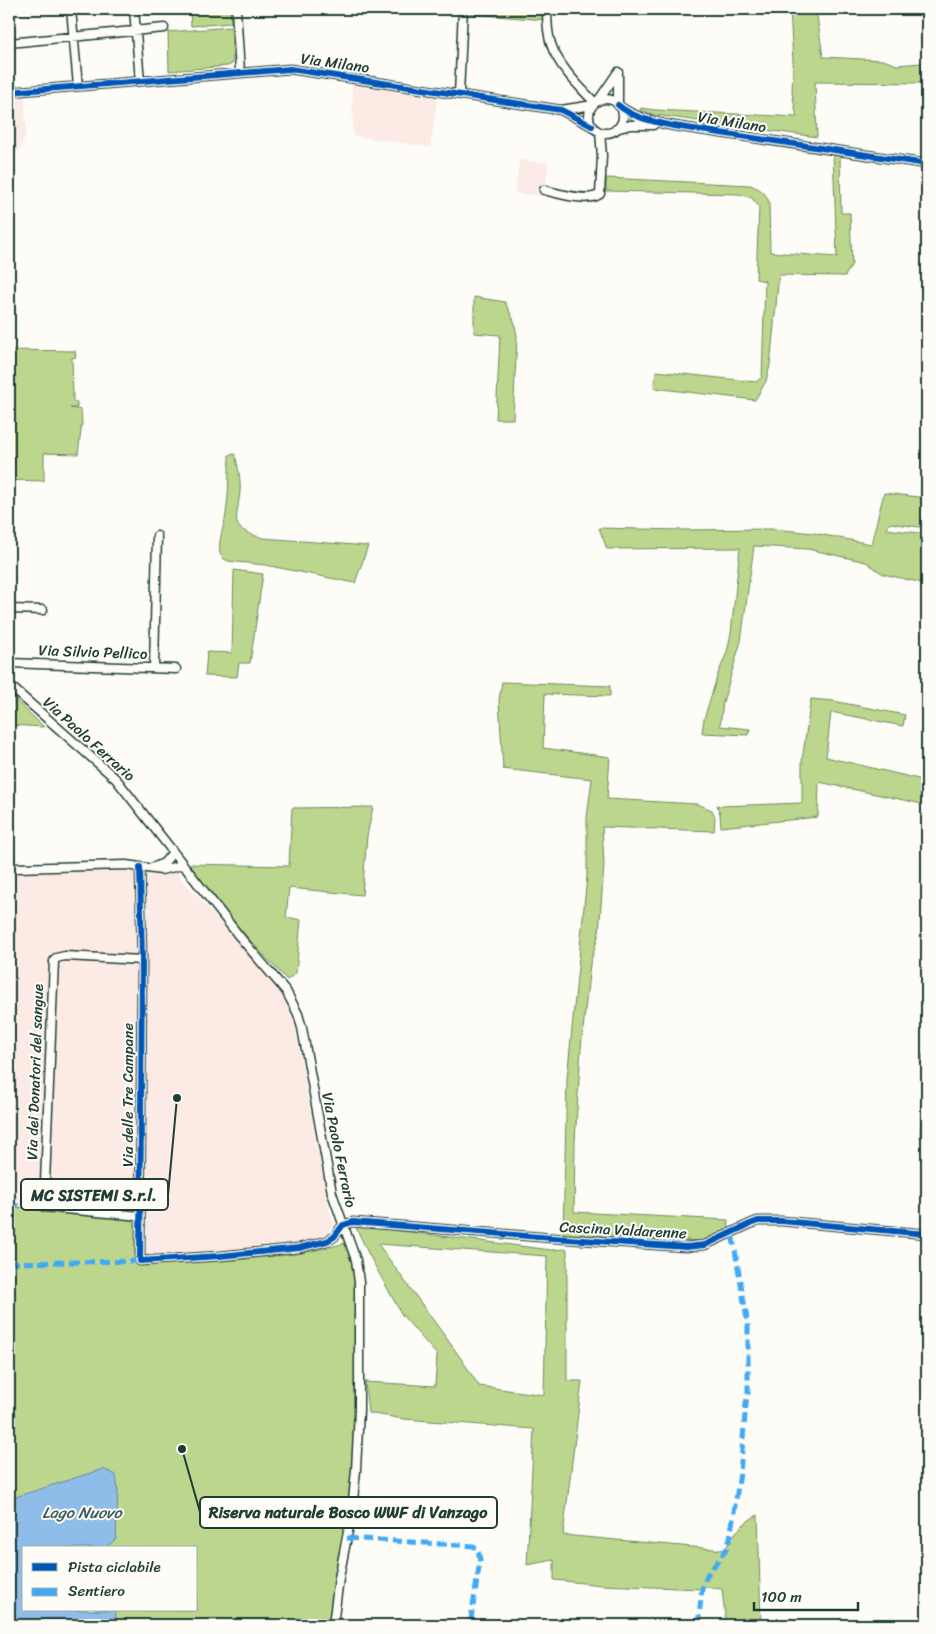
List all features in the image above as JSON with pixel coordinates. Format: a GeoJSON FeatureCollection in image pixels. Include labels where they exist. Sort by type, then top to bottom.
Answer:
{"type":"FeatureCollection","features":[{"type":"Feature","properties":{"kind":"street"},"geometry":{"type":"LineString","coordinates":[[71,9],[78,86]]}},
{"type":"Feature","properties":{"kind":"street"},"geometry":{"type":"LineString","coordinates":[[134,9],[140,81]]}},
{"type":"Feature","properties":{"kind":"street"},"geometry":{"type":"LineString","coordinates":[[236,9],[240,72]]}},
{"type":"Feature","properties":{"kind":"street"},"geometry":{"type":"LineString","coordinates":[[459,94],[463,9]]}},
{"type":"Feature","properties":{"kind":"street"},"geometry":{"type":"LineString","coordinates":[[547,9],[548,32],[555,54],[570,75],[595,103]]}},
{"type":"Feature","properties":{"kind":"street"},"geometry":{"type":"LineString","coordinates":[[9,44],[164,28]]}},
{"type":"Feature","properties":{"kind":"street","name":"Via Milano"},"geometry":{"type":"LineString","coordinates":[[9,92],[290,69],[561,110],[592,126]]}},
{"type":"Feature","properties":{"kind":"street"},"geometry":{"type":"LineString","coordinates":[[618,72],[619,105],[623,114],[616,130],[600,132],[592,126],[589,115],[595,103],[618,72]]}},
{"type":"Feature","properties":{"kind":"street"},"geometry":{"type":"LineString","coordinates":[[595,103],[608,99],[619,105]]}},
{"type":"Feature","properties":{"kind":"street","name":"Via Milano"},"geometry":{"type":"LineString","coordinates":[[561,110],[595,103]]}},
{"type":"Feature","properties":{"kind":"street","name":"Via Milano"},"geometry":{"type":"LineString","coordinates":[[619,105],[636,116],[674,126],[927,164]]}},
{"type":"Feature","properties":{"kind":"street","name":"Via Milano"},"geometry":{"type":"LineString","coordinates":[[616,130],[630,125],[644,124],[674,126]]}},
{"type":"Feature","properties":{"kind":"street"},"geometry":{"type":"LineString","coordinates":[[544,190],[573,196],[593,197],[600,194],[602,156],[600,132]]}},
{"type":"Feature","properties":{"kind":"street"},"geometry":{"type":"LineString","coordinates":[[154,668],[157,536]]}},
{"type":"Feature","properties":{"kind":"street"},"geometry":{"type":"LineString","coordinates":[[9,609],[43,610]]}},
{"type":"Feature","properties":{"kind":"street","name":"Via Silvio Pellico"},"geometry":{"type":"LineString","coordinates":[[9,664],[176,669]]}},
{"type":"Feature","properties":{"kind":"street","name":"Via Paolo Ferrario"},"geometry":{"type":"LineString","coordinates":[[9,685],[116,779],[239,936],[286,991],[298,1014],[332,1193],[356,1260],[358,1282],[358,1410],[352,1511],[339,1578],[333,1625]]}},
{"type":"Feature","properties":{"kind":"street"},"geometry":{"type":"LineString","coordinates":[[152,868],[164,862],[173,852]]}},
{"type":"Feature","properties":{"kind":"street"},"geometry":{"type":"LineString","coordinates":[[16,868],[126,865],[168,869],[183,865]]}},
{"type":"Feature","properties":{"kind":"street","name":"Via delle Tre Campane"},"geometry":{"type":"LineString","coordinates":[[140,867],[142,960],[139,1260],[299,1248],[327,1241],[334,1237],[343,1225]]}},
{"type":"Feature","properties":{"kind":"street","name":"Via dei Donatori del sangue"},"geometry":{"type":"LineString","coordinates":[[140,1216],[44,1207],[54,961],[56,958],[65,956],[142,960]]}},
{"type":"Feature","properties":{"kind":"street","name":"Cascina Valdarenne"},"geometry":{"type":"LineString","coordinates":[[343,1225],[353,1222],[686,1247],[705,1245],[758,1221],[782,1221],[927,1234]]}},
{"type":"Feature","properties":{"kind":"shaded area"},"geometry":{"type":"Polygon","coordinates":[[[352,80],[438,94],[430,147],[353,136],[352,80]]]}},
{"type":"Feature","properties":{"kind":"shaded area"},"geometry":{"type":"Polygon","coordinates":[[[25,93],[26,134],[19,151],[9,158],[9,95],[25,93]]]}},
{"type":"Feature","properties":{"kind":"shaded area"},"geometry":{"type":"Polygon","coordinates":[[[519,160],[548,163],[545,196],[515,193],[519,160]]]}},
{"type":"Feature","properties":{"kind":"shaded area"},"geometry":{"type":"Polygon","coordinates":[[[9,871],[175,871],[279,988],[294,1023],[329,1209],[335,1224],[322,1240],[301,1245],[147,1257],[134,1260],[9,1209],[9,871]]]}},
{"type":"Feature","properties":{"kind":"green space"},"geometry":{"type":"Polygon","coordinates":[[[190,9],[230,9],[231,23],[191,26],[190,9]]]}},
{"type":"Feature","properties":{"kind":"green space"},"geometry":{"type":"Polygon","coordinates":[[[470,9],[544,9],[546,20],[470,14],[470,9]]]}},
{"type":"Feature","properties":{"kind":"green space"},"geometry":{"type":"Polygon","coordinates":[[[790,9],[816,9],[823,57],[883,60],[897,65],[921,63],[922,83],[815,82],[817,137],[655,115],[640,110],[641,108],[797,117],[792,93],[793,62],[790,9]]]}},
{"type":"Feature","properties":{"kind":"green space"},"geometry":{"type":"Polygon","coordinates":[[[231,27],[232,64],[228,66],[169,71],[168,32],[231,27]]]}},
{"type":"Feature","properties":{"kind":"green space"},"geometry":{"type":"Polygon","coordinates":[[[833,153],[840,155],[841,213],[850,213],[852,264],[845,276],[779,275],[770,365],[766,381],[755,400],[654,388],[656,371],[756,382],[762,377],[765,281],[756,279],[759,207],[752,198],[739,194],[606,191],[606,178],[750,185],[762,191],[769,202],[770,252],[837,257],[833,153]]]}},
{"type":"Feature","properties":{"kind":"green space"},"geometry":{"type":"Polygon","coordinates":[[[474,297],[505,302],[514,321],[517,336],[513,419],[496,419],[500,335],[474,333],[474,297]]]}},
{"type":"Feature","properties":{"kind":"green space"},"geometry":{"type":"Polygon","coordinates":[[[9,350],[75,351],[76,357],[72,358],[73,401],[77,402],[77,408],[70,408],[81,410],[82,423],[78,454],[44,453],[44,481],[9,480],[9,350]]]}},
{"type":"Feature","properties":{"kind":"green space"},"geometry":{"type":"Polygon","coordinates":[[[235,454],[240,482],[236,517],[239,527],[244,531],[263,538],[368,546],[355,583],[265,565],[228,561],[222,557],[220,543],[227,507],[229,455],[235,454]]]}},
{"type":"Feature","properties":{"kind":"green space"},"geometry":{"type":"Polygon","coordinates":[[[884,493],[927,498],[927,528],[890,523],[886,529],[927,534],[927,584],[883,574],[866,562],[808,549],[754,546],[741,641],[723,702],[720,726],[750,729],[748,735],[702,733],[704,719],[727,652],[731,633],[740,548],[607,549],[599,528],[681,530],[773,529],[813,533],[871,544],[884,493]]]}},
{"type":"Feature","properties":{"kind":"green space"},"geometry":{"type":"Polygon","coordinates":[[[234,570],[263,574],[250,663],[239,663],[237,677],[205,676],[207,652],[232,653],[234,570]]]}},
{"type":"Feature","properties":{"kind":"green space"},"geometry":{"type":"Polygon","coordinates":[[[502,682],[610,686],[610,696],[545,694],[543,748],[610,757],[607,799],[697,804],[712,810],[715,817],[714,831],[602,827],[604,864],[599,933],[590,964],[581,1048],[575,1141],[574,1212],[728,1220],[729,1231],[704,1241],[563,1234],[567,1079],[587,876],[587,817],[592,779],[503,769],[499,700],[502,682]]]}},
{"type":"Feature","properties":{"kind":"green space"},"geometry":{"type":"Polygon","coordinates":[[[9,694],[44,727],[9,725],[9,694]]]}},
{"type":"Feature","properties":{"kind":"green space"},"geometry":{"type":"Polygon","coordinates":[[[811,699],[833,701],[905,715],[903,726],[831,712],[826,757],[927,781],[927,805],[819,782],[818,817],[721,827],[717,805],[802,803],[802,761],[811,699]]]}},
{"type":"Feature","properties":{"kind":"green space"},"geometry":{"type":"Polygon","coordinates":[[[373,807],[367,836],[362,895],[289,888],[286,917],[301,920],[296,973],[287,980],[236,925],[189,864],[289,866],[292,808],[373,807]]]}},
{"type":"Feature","properties":{"kind":"green space"},"geometry":{"type":"Polygon","coordinates":[[[923,1054],[927,1054],[927,1137],[920,1137],[923,1054]]]}},
{"type":"Feature","properties":{"kind":"green space"},"geometry":{"type":"Polygon","coordinates":[[[9,1207],[58,1209],[139,1217],[137,1263],[235,1260],[303,1253],[351,1242],[358,1298],[354,1487],[334,1625],[9,1625],[9,1207]]]}},
{"type":"Feature","properties":{"kind":"green space"},"geometry":{"type":"Polygon","coordinates":[[[355,1225],[551,1250],[567,1249],[567,1381],[582,1381],[563,1535],[725,1550],[738,1530],[758,1515],[761,1625],[726,1625],[722,1589],[602,1585],[554,1580],[554,1560],[527,1565],[534,1429],[404,1419],[368,1413],[365,1382],[435,1386],[437,1355],[402,1315],[355,1225]],[[378,1244],[479,1386],[544,1395],[547,1256],[378,1244]]]}},
{"type":"Feature","properties":{"kind":"water","name":"Lago Nuovo"},"geometry":{"type":"Polygon","coordinates":[[[103,1469],[116,1475],[118,1491],[116,1539],[107,1546],[22,1546],[22,1612],[116,1612],[115,1625],[9,1625],[9,1499],[103,1469]]]}},
{"type":"Feature","properties":{"kind":"marked path"},"geometry":{"type":"LineString","coordinates":[[9,1206],[44,1207]]}},
{"type":"Feature","properties":{"kind":"marked path"},"geometry":{"type":"LineString","coordinates":[[698,1625],[702,1589],[707,1575],[726,1550],[730,1538],[740,1473],[748,1394],[748,1325],[732,1233]]}},
{"type":"Feature","properties":{"kind":"marked path"},"geometry":{"type":"LineString","coordinates":[[9,1263],[139,1261]]}},
{"type":"Feature","properties":{"kind":"marked path"},"geometry":{"type":"LineString","coordinates":[[347,1538],[473,1546],[478,1549],[480,1561],[470,1625]]}},
{"type":"Feature","properties":{"kind":"cycle path"},"geometry":{"type":"LineString","coordinates":[[9,92],[290,69],[561,110],[592,126]]}},
{"type":"Feature","properties":{"kind":"cycle path"},"geometry":{"type":"LineString","coordinates":[[618,105],[637,116],[674,126],[927,164]]}},
{"type":"Feature","properties":{"kind":"cycle path"},"geometry":{"type":"LineString","coordinates":[[140,867],[142,960],[140,1261],[220,1256],[299,1248],[327,1241],[334,1237],[343,1225],[353,1222],[686,1247],[705,1245],[758,1221],[781,1221],[927,1234]]}},
{"type":"Feature","properties":{"kind":"place","name":"MC SISTEMI S.r.l."},"geometry":{"type":"Point","coordinates":[177,1098]}},
{"type":"Feature","properties":{"kind":"place","name":"Riserva naturale Bosco WWF di Vanzago"},"geometry":{"type":"Point","coordinates":[182,1449]}}]}
